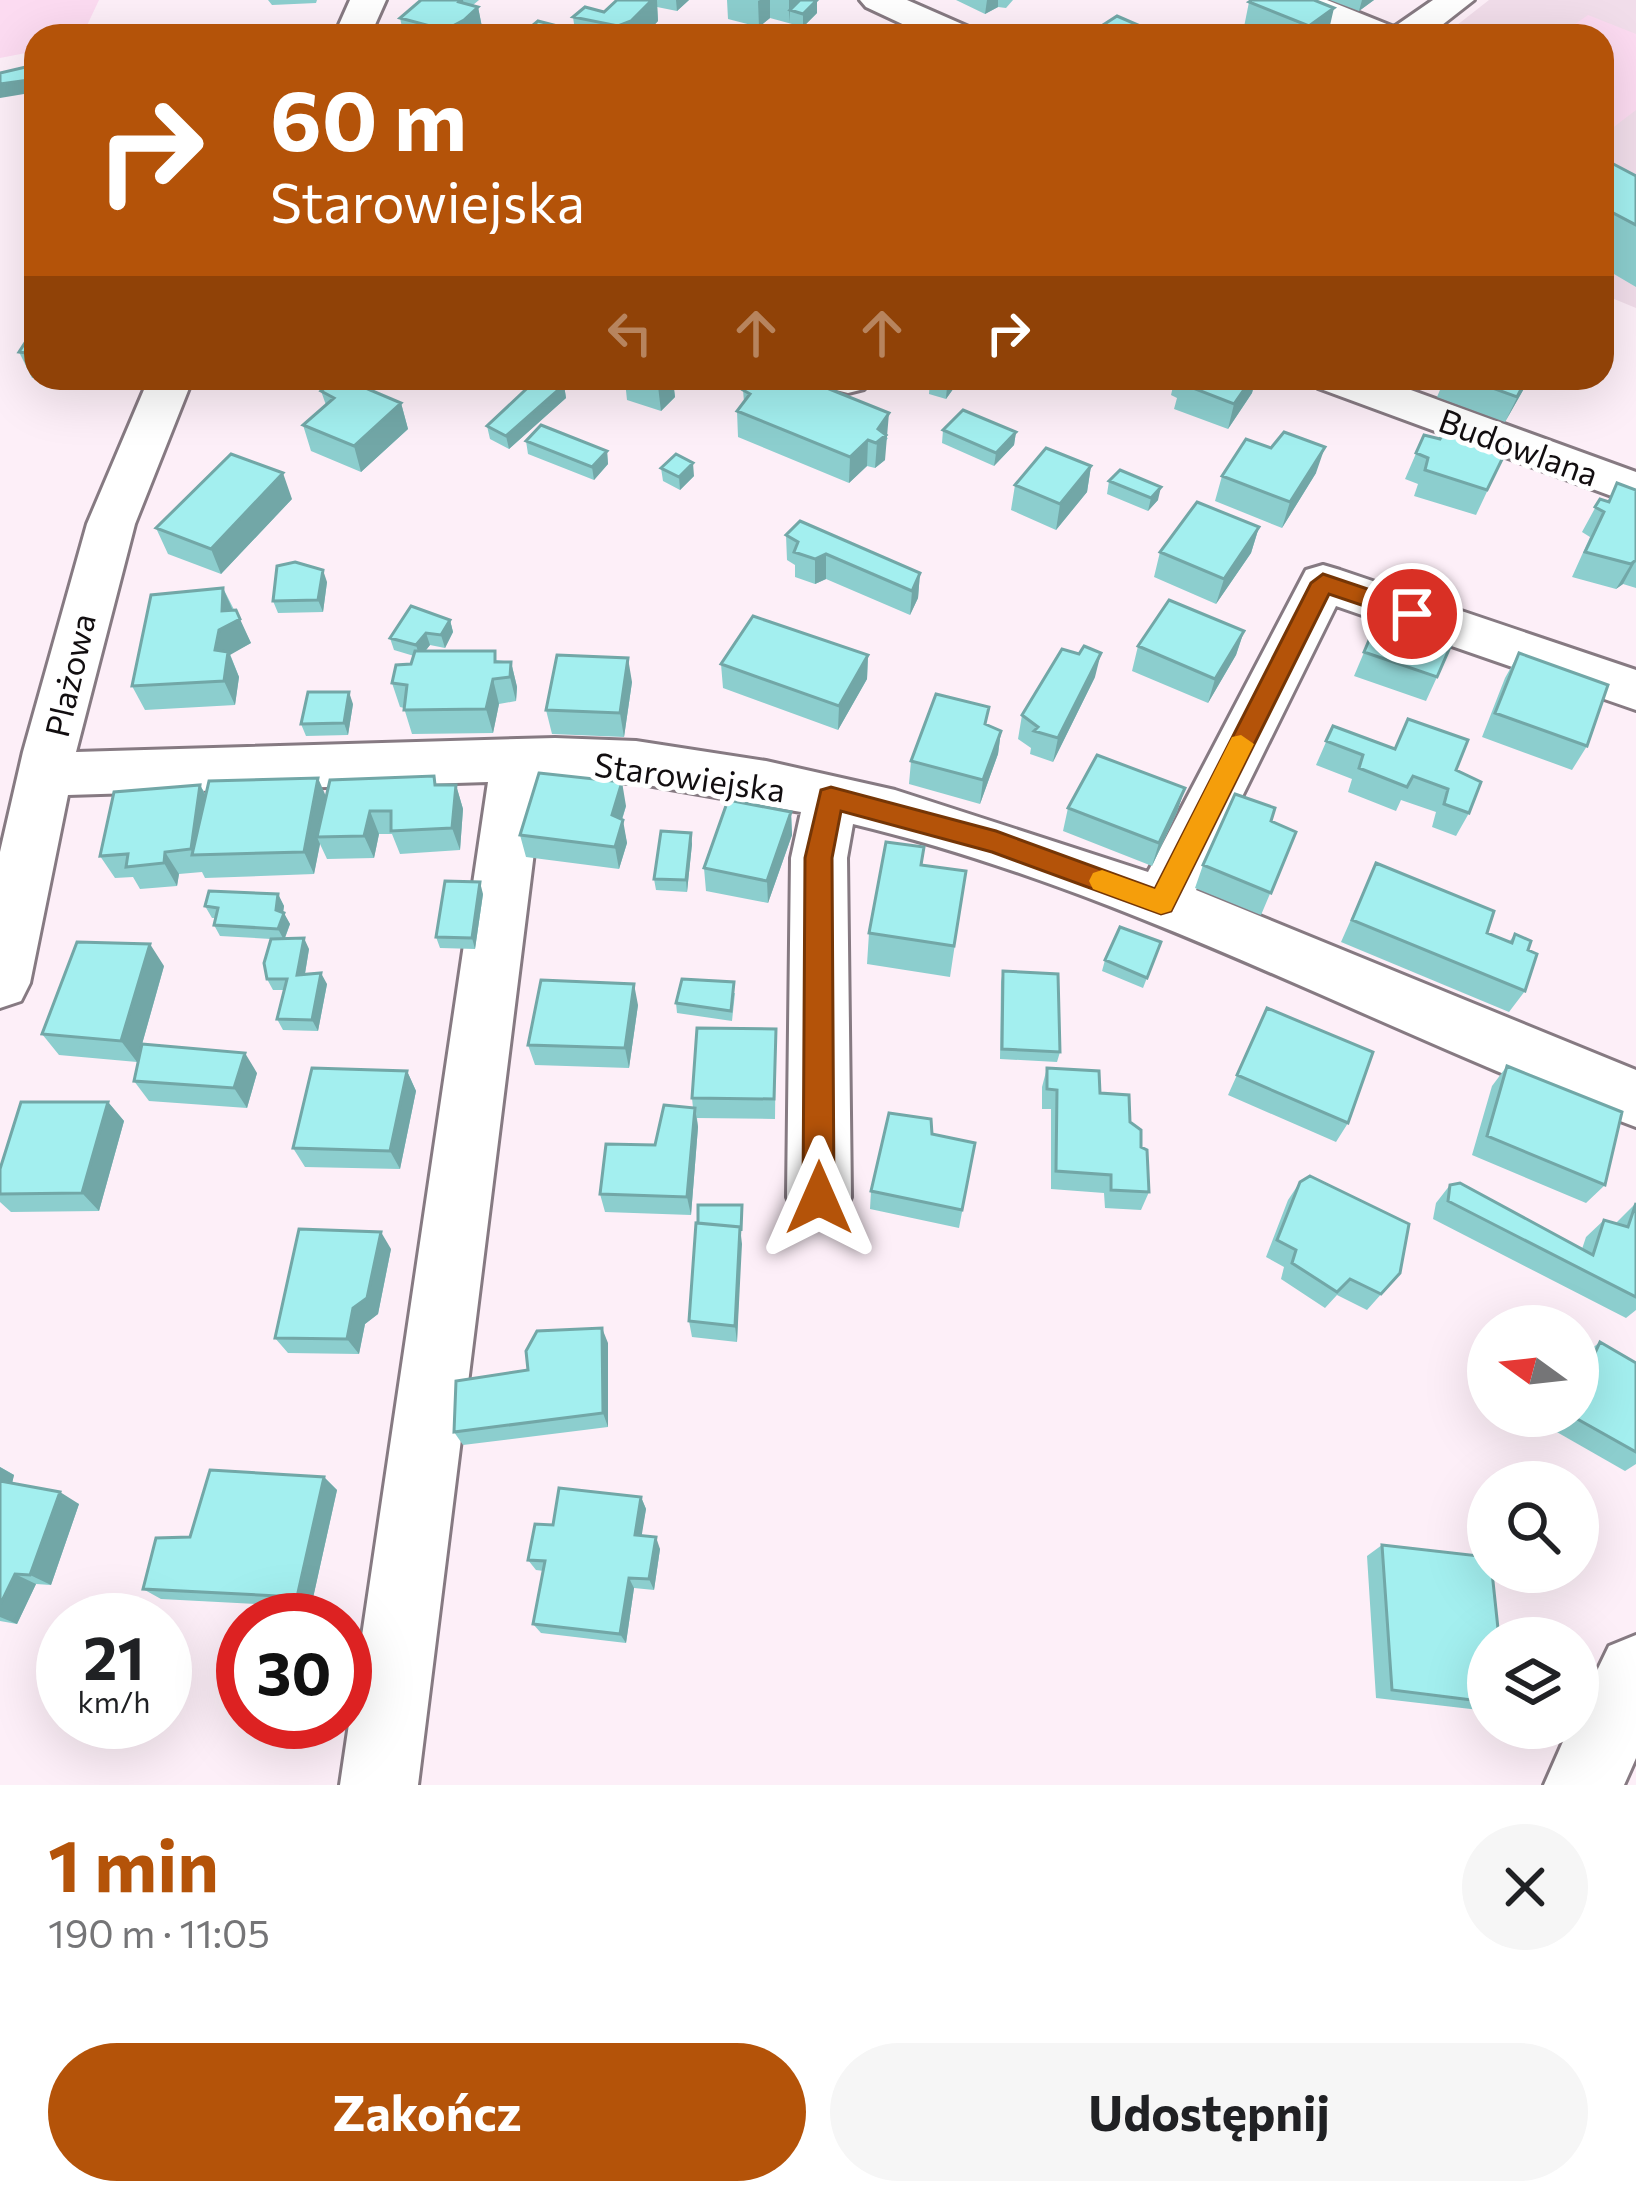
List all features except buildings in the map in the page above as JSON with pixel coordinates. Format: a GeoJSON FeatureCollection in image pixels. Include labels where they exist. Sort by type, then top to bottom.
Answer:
{"type":"FeatureCollection","features":[{"type":"Feature","properties":{"kind":"street"},"geometry":{"type":"LineString","coordinates":[[878,0],[931,24]]}},
{"type":"Feature","properties":{"kind":"street"},"geometry":{"type":"LineString","coordinates":[[1296,0],[1355,24]]}},
{"type":"Feature","properties":{"kind":"street"},"geometry":{"type":"LineString","coordinates":[[1421,24],[1456,0]]}},
{"type":"Feature","properties":{"kind":"street","name":"Plażowa"},"geometry":{"type":"LineString","coordinates":[[0,983],[94,566],[122,484],[165,390]]}},
{"type":"Feature","properties":{"kind":"street","name":"Budowlana"},"geometry":{"type":"LineString","coordinates":[[1367,390],[1636,489]]}},
{"type":"Feature","properties":{"kind":"street"},"geometry":{"type":"LineString","coordinates":[[1161,903],[1323,583],[1636,690]]}},
{"type":"Feature","properties":{"kind":"street"},"geometry":{"type":"LineString","coordinates":[[379,1785],[518,761]]}},
{"type":"Feature","properties":{"kind":"street","name":"Starowiejska"},"geometry":{"type":"LineString","coordinates":[[47,774],[518,761],[629,761],[718,773],[996,842],[1161,903],[1636,1099]]}},
{"type":"Feature","properties":{"kind":"street"},"geometry":{"type":"LineString","coordinates":[[819,1198],[819,858],[831,798]]}},
{"type":"Feature","properties":{"kind":"street"},"geometry":{"type":"LineString","coordinates":[[1583,1785],[1636,1673]]}},
{"type":"Feature","properties":{"kind":"shaded area"},"geometry":{"type":"Polygon","coordinates":[[[0,0],[99,0],[88,24],[24,24],[24,53],[0,58],[0,0]]]}},
{"type":"Feature","properties":{"kind":"shaded area"},"geometry":{"type":"Polygon","coordinates":[[[1489,0],[1636,0],[1636,308],[1614,299],[1614,24],[1458,24],[1489,0]]]}},
{"type":"Feature","properties":{"kind":"shaded area"},"geometry":{"type":"Polygon","coordinates":[[[1588,15],[1611,24],[1575,24],[1588,15]]]}},
{"type":"Feature","properties":{"kind":"shaded area"},"geometry":{"type":"Polygon","coordinates":[[[1614,25],[1636,34],[1636,110],[1614,127],[1614,25]]]}},
{"type":"Feature","properties":{"kind":"slow traffic"},"geometry":{"type":"LineString","coordinates":[[1102,881],[1161,903],[1241,744]]}},
{"type":"Feature","properties":{"kind":"route"},"geometry":{"type":"LineString","coordinates":[[819,1198],[819,858],[831,798],[996,842],[1161,903],[1323,583],[1412,614]]}}]}
